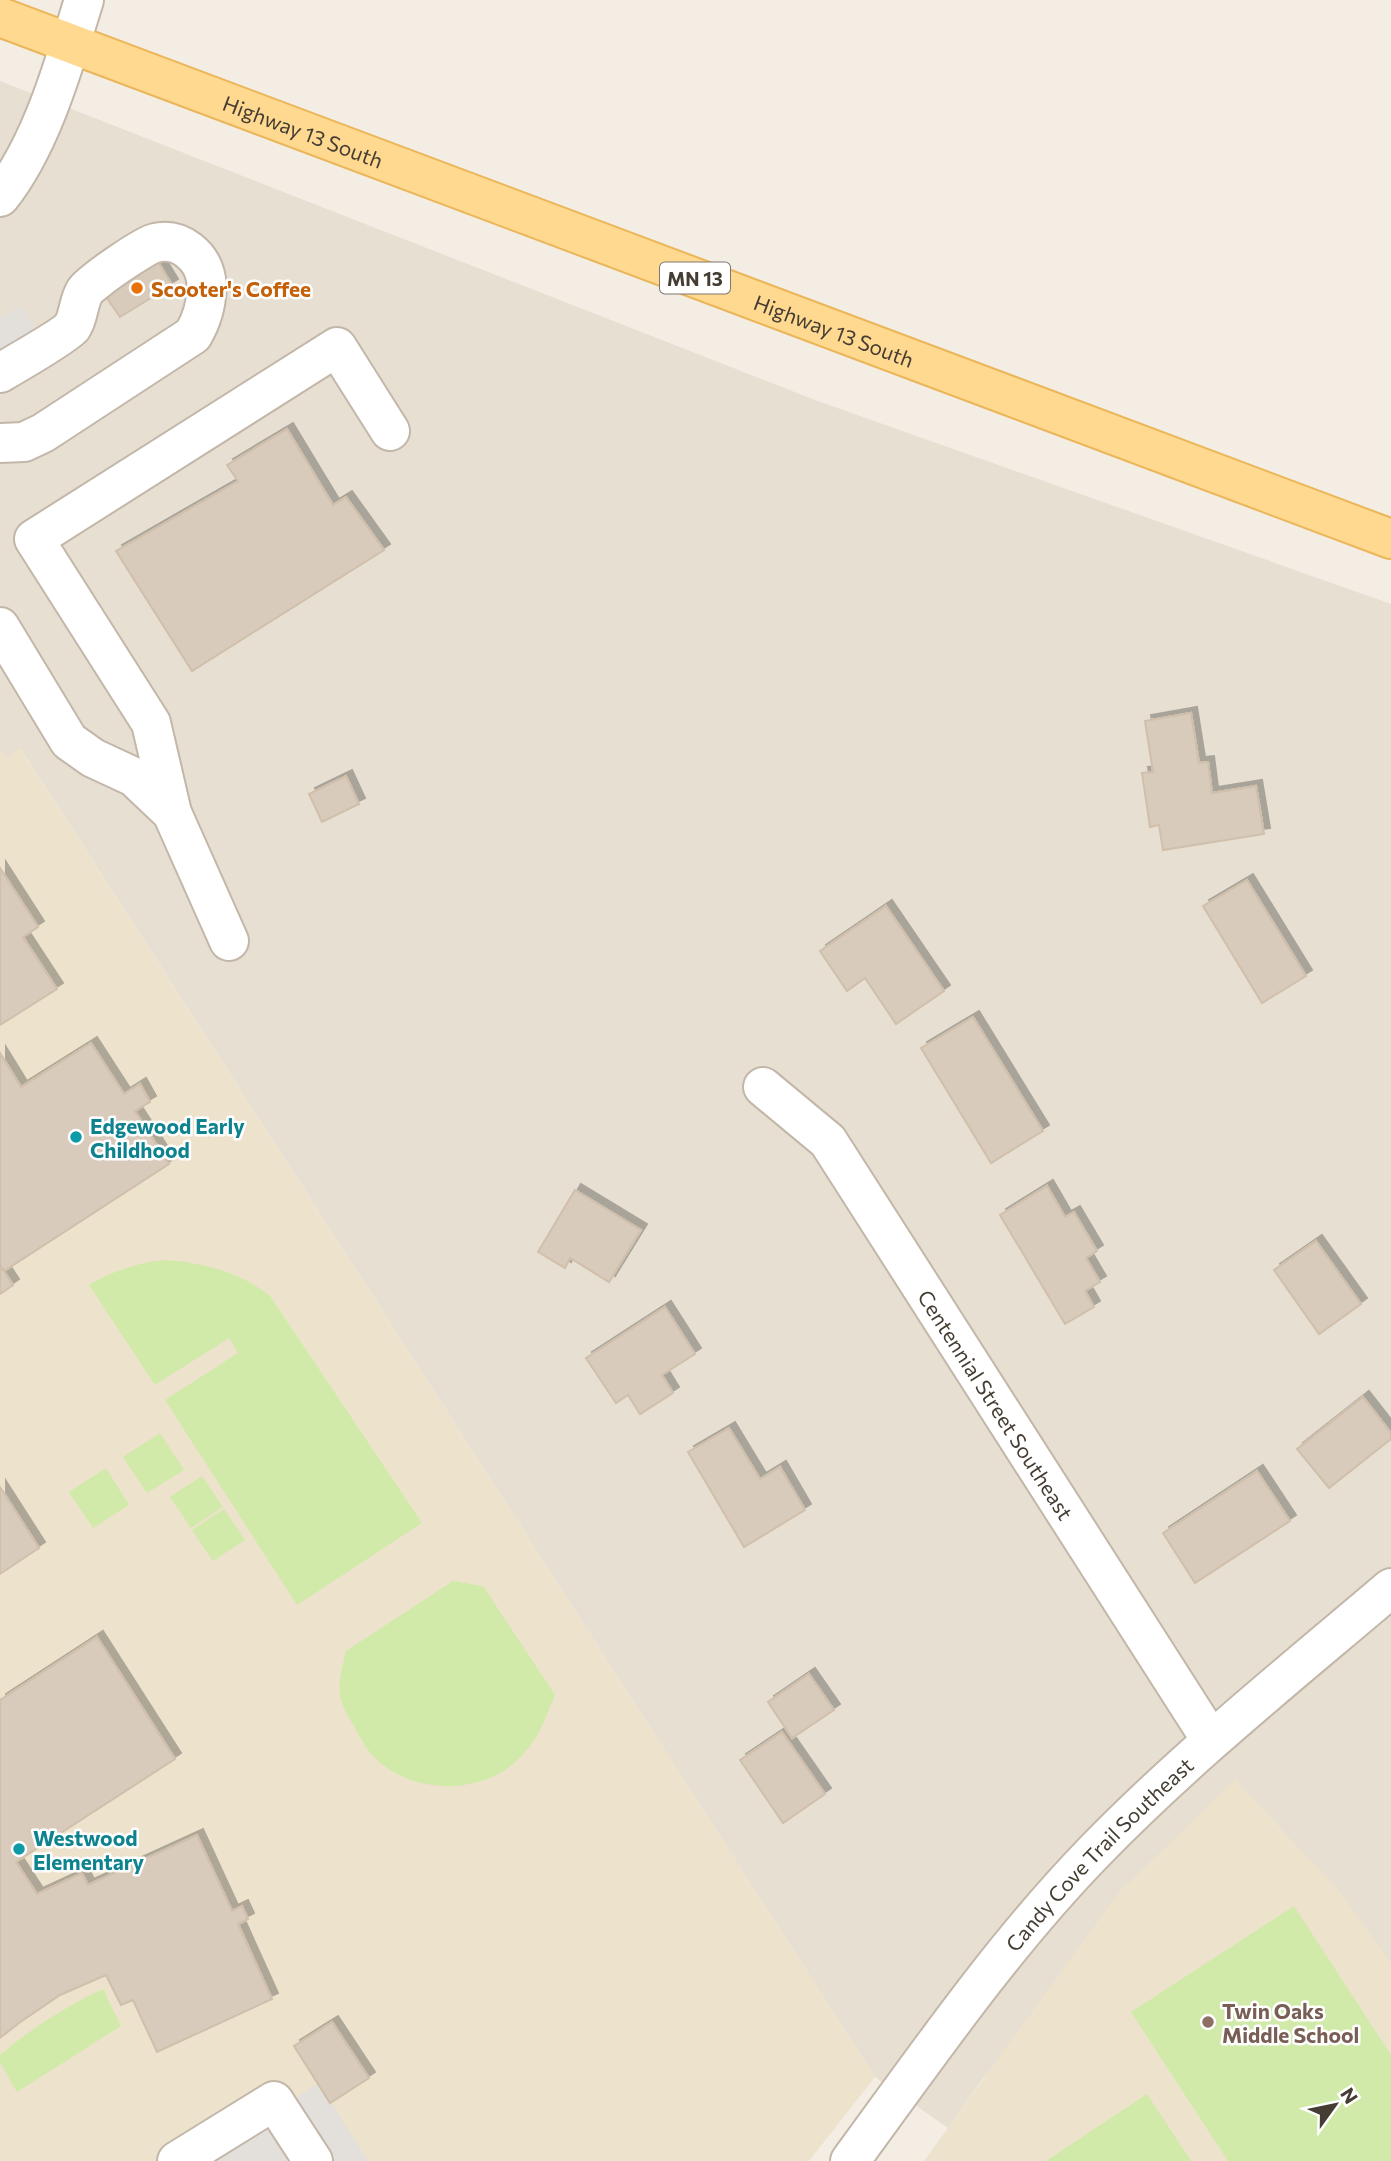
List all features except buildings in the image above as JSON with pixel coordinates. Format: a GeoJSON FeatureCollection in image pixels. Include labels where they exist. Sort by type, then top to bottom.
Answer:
{"type":"FeatureCollection","features":[{"type":"Feature","properties":{"kind":"main road","name":"Highway 13 South"},"geometry":{"type":"LineString","coordinates":[[0,17],[1391,539]]}},
{"type":"Feature","properties":{"kind":"street"},"geometry":{"type":"LineString","coordinates":[[63,0],[70,44]]}},
{"type":"Feature","properties":{"kind":"street"},"geometry":{"type":"LineString","coordinates":[[0,197],[32,144],[84,0]]}},
{"type":"Feature","properties":{"kind":"street"},"geometry":{"type":"LineString","coordinates":[[0,373],[72,327],[85,290],[155,243],[171,243],[186,248],[198,258],[205,272],[207,288],[201,321],[193,335],[43,433],[24,442],[0,443]]}},
{"type":"Feature","properties":{"kind":"street"},"geometry":{"type":"LineString","coordinates":[[229,941],[172,813],[151,723],[34,539],[337,347],[390,431]]}},
{"type":"Feature","properties":{"kind":"street"},"geometry":{"type":"LineString","coordinates":[[0,627],[69,741],[93,758],[134,777],[172,813]]}},
{"type":"Feature","properties":{"kind":"street","name":"Centennial Street Southeast"},"geometry":{"type":"LineString","coordinates":[[763,1087],[828,1141],[1211,1740]]}},
{"type":"Feature","properties":{"kind":"street","name":"Candy Cove Trail Southeast"},"geometry":{"type":"LineString","coordinates":[[850,2161],[982,1980],[1093,1853],[1211,1740],[1391,1588]]}},
{"type":"Feature","properties":{"kind":"street"},"geometry":{"type":"LineString","coordinates":[[177,2161],[274,2101],[313,2161]]}},
{"type":"Feature","properties":{"kind":"shaded area"},"geometry":{"type":"Polygon","coordinates":[[[0,81],[815,400],[1391,604],[1391,1965],[1329,1881],[1235,1780],[981,2081],[948,2128],[875,2077],[21,749],[5,758],[0,750],[0,81]]]}},
{"type":"Feature","properties":{"kind":"shaded area"},"geometry":{"type":"Polygon","coordinates":[[[21,305],[35,328],[0,352],[0,318],[21,305]]]}},
{"type":"Feature","properties":{"kind":"shaded area"},"geometry":{"type":"Polygon","coordinates":[[[20,748],[875,2077],[809,2161],[0,2161],[0,750],[5,758],[20,748]]]}},
{"type":"Feature","properties":{"kind":"shaded area","name":"Twin Oaks Middle School"},"geometry":{"type":"Polygon","coordinates":[[[1235,1780],[1339,1891],[1391,1963],[1391,2161],[924,2161],[1119,1892],[1235,1780]]]}},
{"type":"Feature","properties":{"kind":"shaded area"},"geometry":{"type":"Polygon","coordinates":[[[319,2083],[368,2161],[197,2161],[319,2083]]]}},
{"type":"Feature","properties":{"kind":"green space"},"geometry":{"type":"Polygon","coordinates":[[[162,1260],[219,1269],[246,1280],[270,1296],[422,1523],[297,1605],[165,1400],[238,1353],[229,1338],[155,1385],[89,1285],[124,1269],[162,1260]]]}},
{"type":"Feature","properties":{"kind":"green space"},"geometry":{"type":"Polygon","coordinates":[[[160,1433],[184,1470],[147,1493],[123,1457],[160,1433]]]}},
{"type":"Feature","properties":{"kind":"green space"},"geometry":{"type":"Polygon","coordinates":[[[106,1468],[129,1505],[93,1528],[69,1492],[106,1468]]]}},
{"type":"Feature","properties":{"kind":"green space"},"geometry":{"type":"Polygon","coordinates":[[[202,1476],[223,1507],[191,1528],[170,1497],[202,1476]]]}},
{"type":"Feature","properties":{"kind":"green space"},"geometry":{"type":"Polygon","coordinates":[[[224,1509],[245,1540],[213,1561],[192,1530],[224,1509]]]}},
{"type":"Feature","properties":{"kind":"green space"},"geometry":{"type":"Polygon","coordinates":[[[453,1581],[483,1586],[555,1695],[534,1739],[509,1767],[471,1784],[449,1786],[407,1779],[388,1769],[372,1755],[346,1711],[340,1689],[346,1651],[453,1581]]]}},
{"type":"Feature","properties":{"kind":"green space"},"geometry":{"type":"Polygon","coordinates":[[[1294,1906],[1391,2055],[1391,2161],[1228,2161],[1131,2012],[1294,1906]]]}},
{"type":"Feature","properties":{"kind":"green space"},"geometry":{"type":"Polygon","coordinates":[[[103,1989],[121,2026],[17,2092],[0,2062],[0,2055],[49,2019],[103,1989]]]}},
{"type":"Feature","properties":{"kind":"green space"},"geometry":{"type":"Polygon","coordinates":[[[1147,2094],[1191,2161],[1046,2161],[1147,2094]]]}},
{"type":"Feature","properties":{"kind":"place","name":"Scooter's Coffee"},"geometry":{"type":"Point","coordinates":[137,288]}},
{"type":"Feature","properties":{"kind":"place","name":"Edgewood Early Childhood"},"geometry":{"type":"Point","coordinates":[76,1137]}},
{"type":"Feature","properties":{"kind":"place","name":"Westwood Elementary"},"geometry":{"type":"Point","coordinates":[19,1849]}},
{"type":"Feature","properties":{"kind":"place","name":"Twin Oaks Middle School"},"geometry":{"type":"Point","coordinates":[1208,2022]}}]}
